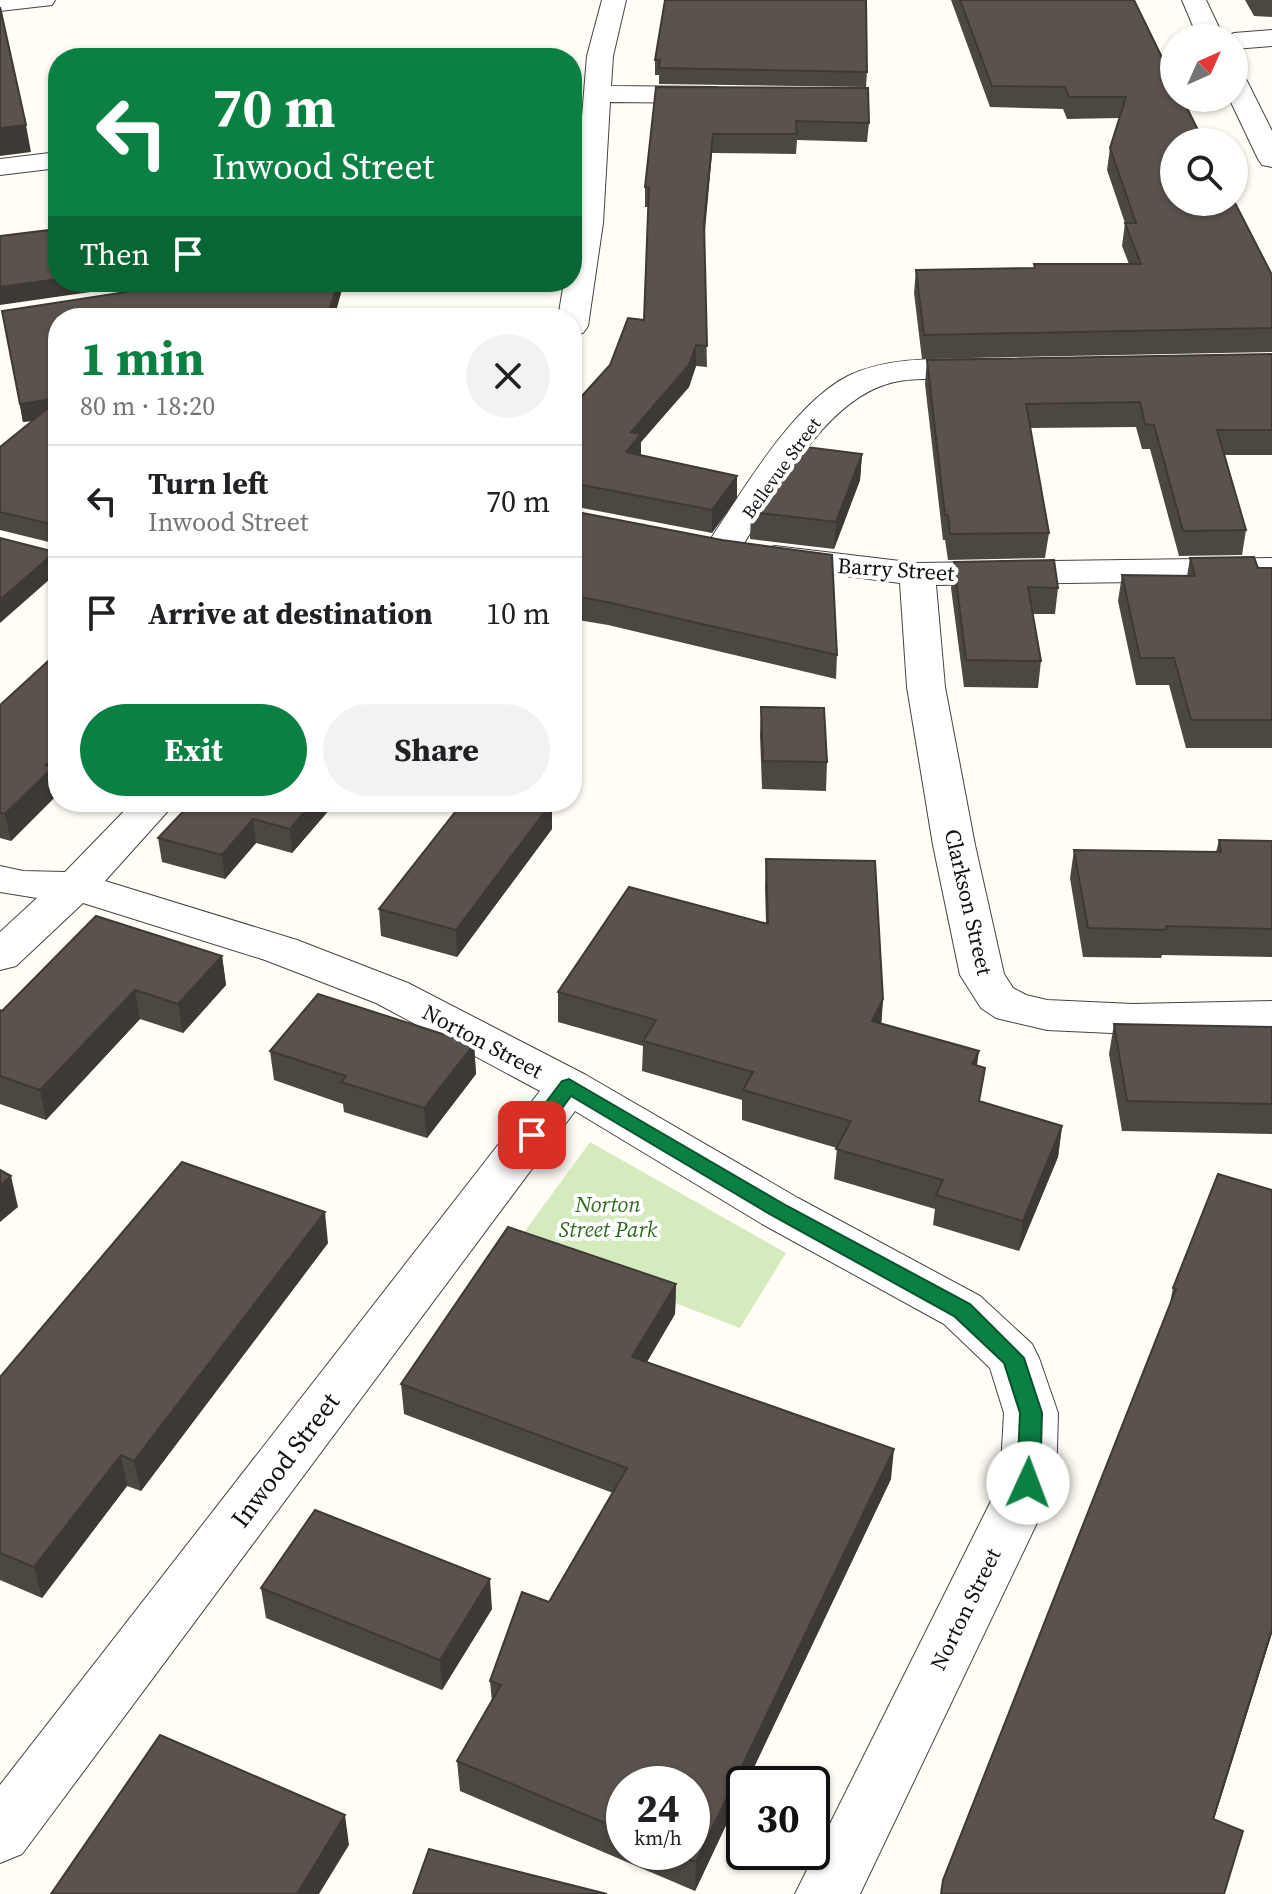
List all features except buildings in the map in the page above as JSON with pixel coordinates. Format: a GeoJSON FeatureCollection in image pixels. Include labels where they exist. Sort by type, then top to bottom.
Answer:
{"type":"FeatureCollection","features":[{"type":"Feature","properties":{"kind":"street"},"geometry":{"type":"LineString","coordinates":[[0,4],[43,0]]}},
{"type":"Feature","properties":{"kind":"street"},"geometry":{"type":"LineString","coordinates":[[582,250],[589,223],[600,56],[614,0]]}},
{"type":"Feature","properties":{"kind":"street"},"geometry":{"type":"LineString","coordinates":[[1194,0],[1205,24]]}},
{"type":"Feature","properties":{"kind":"street"},"geometry":{"type":"LineString","coordinates":[[1248,40],[1272,38]]}},
{"type":"Feature","properties":{"kind":"street"},"geometry":{"type":"LineString","coordinates":[[598,94],[737,96]]}},
{"type":"Feature","properties":{"kind":"street"},"geometry":{"type":"LineString","coordinates":[[1248,110],[1272,159]]}},
{"type":"Feature","properties":{"kind":"street"},"geometry":{"type":"LineString","coordinates":[[0,167],[48,161]]}},
{"type":"Feature","properties":{"kind":"street","name":"Bellevue Street"},"geometry":{"type":"LineString","coordinates":[[708,547],[830,403],[850,389],[878,375],[945,369],[1023,368]]}},
{"type":"Feature","properties":{"kind":"street","name":"Barry Street"},"geometry":{"type":"LineString","coordinates":[[708,547],[917,574],[1272,569]]}},
{"type":"Feature","properties":{"kind":"street","name":"Clarkson Street"},"geometry":{"type":"LineString","coordinates":[[917,574],[926,687],[954,845],[982,975],[997,998],[1012,1007],[1047,1015],[1133,1019],[1272,1016]]}},
{"type":"Feature","properties":{"kind":"street"},"geometry":{"type":"LineString","coordinates":[[0,956],[76,886],[146,812]]}},
{"type":"Feature","properties":{"kind":"street","name":"Norton Street"},"geometry":{"type":"LineString","coordinates":[[0,879],[23,884],[76,886],[281,950],[392,993],[569,1086],[780,1211],[962,1310],[1013,1358],[1031,1413],[1028,1483],[827,1894]]}},
{"type":"Feature","properties":{"kind":"street","name":"Inwood Street"},"geometry":{"type":"LineString","coordinates":[[0,1834],[569,1086]]}},
{"type":"Feature","properties":{"kind":"green space","name":"Norton Street Park"},"geometry":{"type":"Polygon","coordinates":[[[590,1142],[786,1253],[740,1328],[517,1242],[590,1142]]]}},
{"type":"Feature","properties":{"kind":"route"},"geometry":{"type":"LineString","coordinates":[[532,1135],[569,1086],[780,1211],[962,1310],[1013,1358],[1031,1413],[1028,1483]]}}]}
